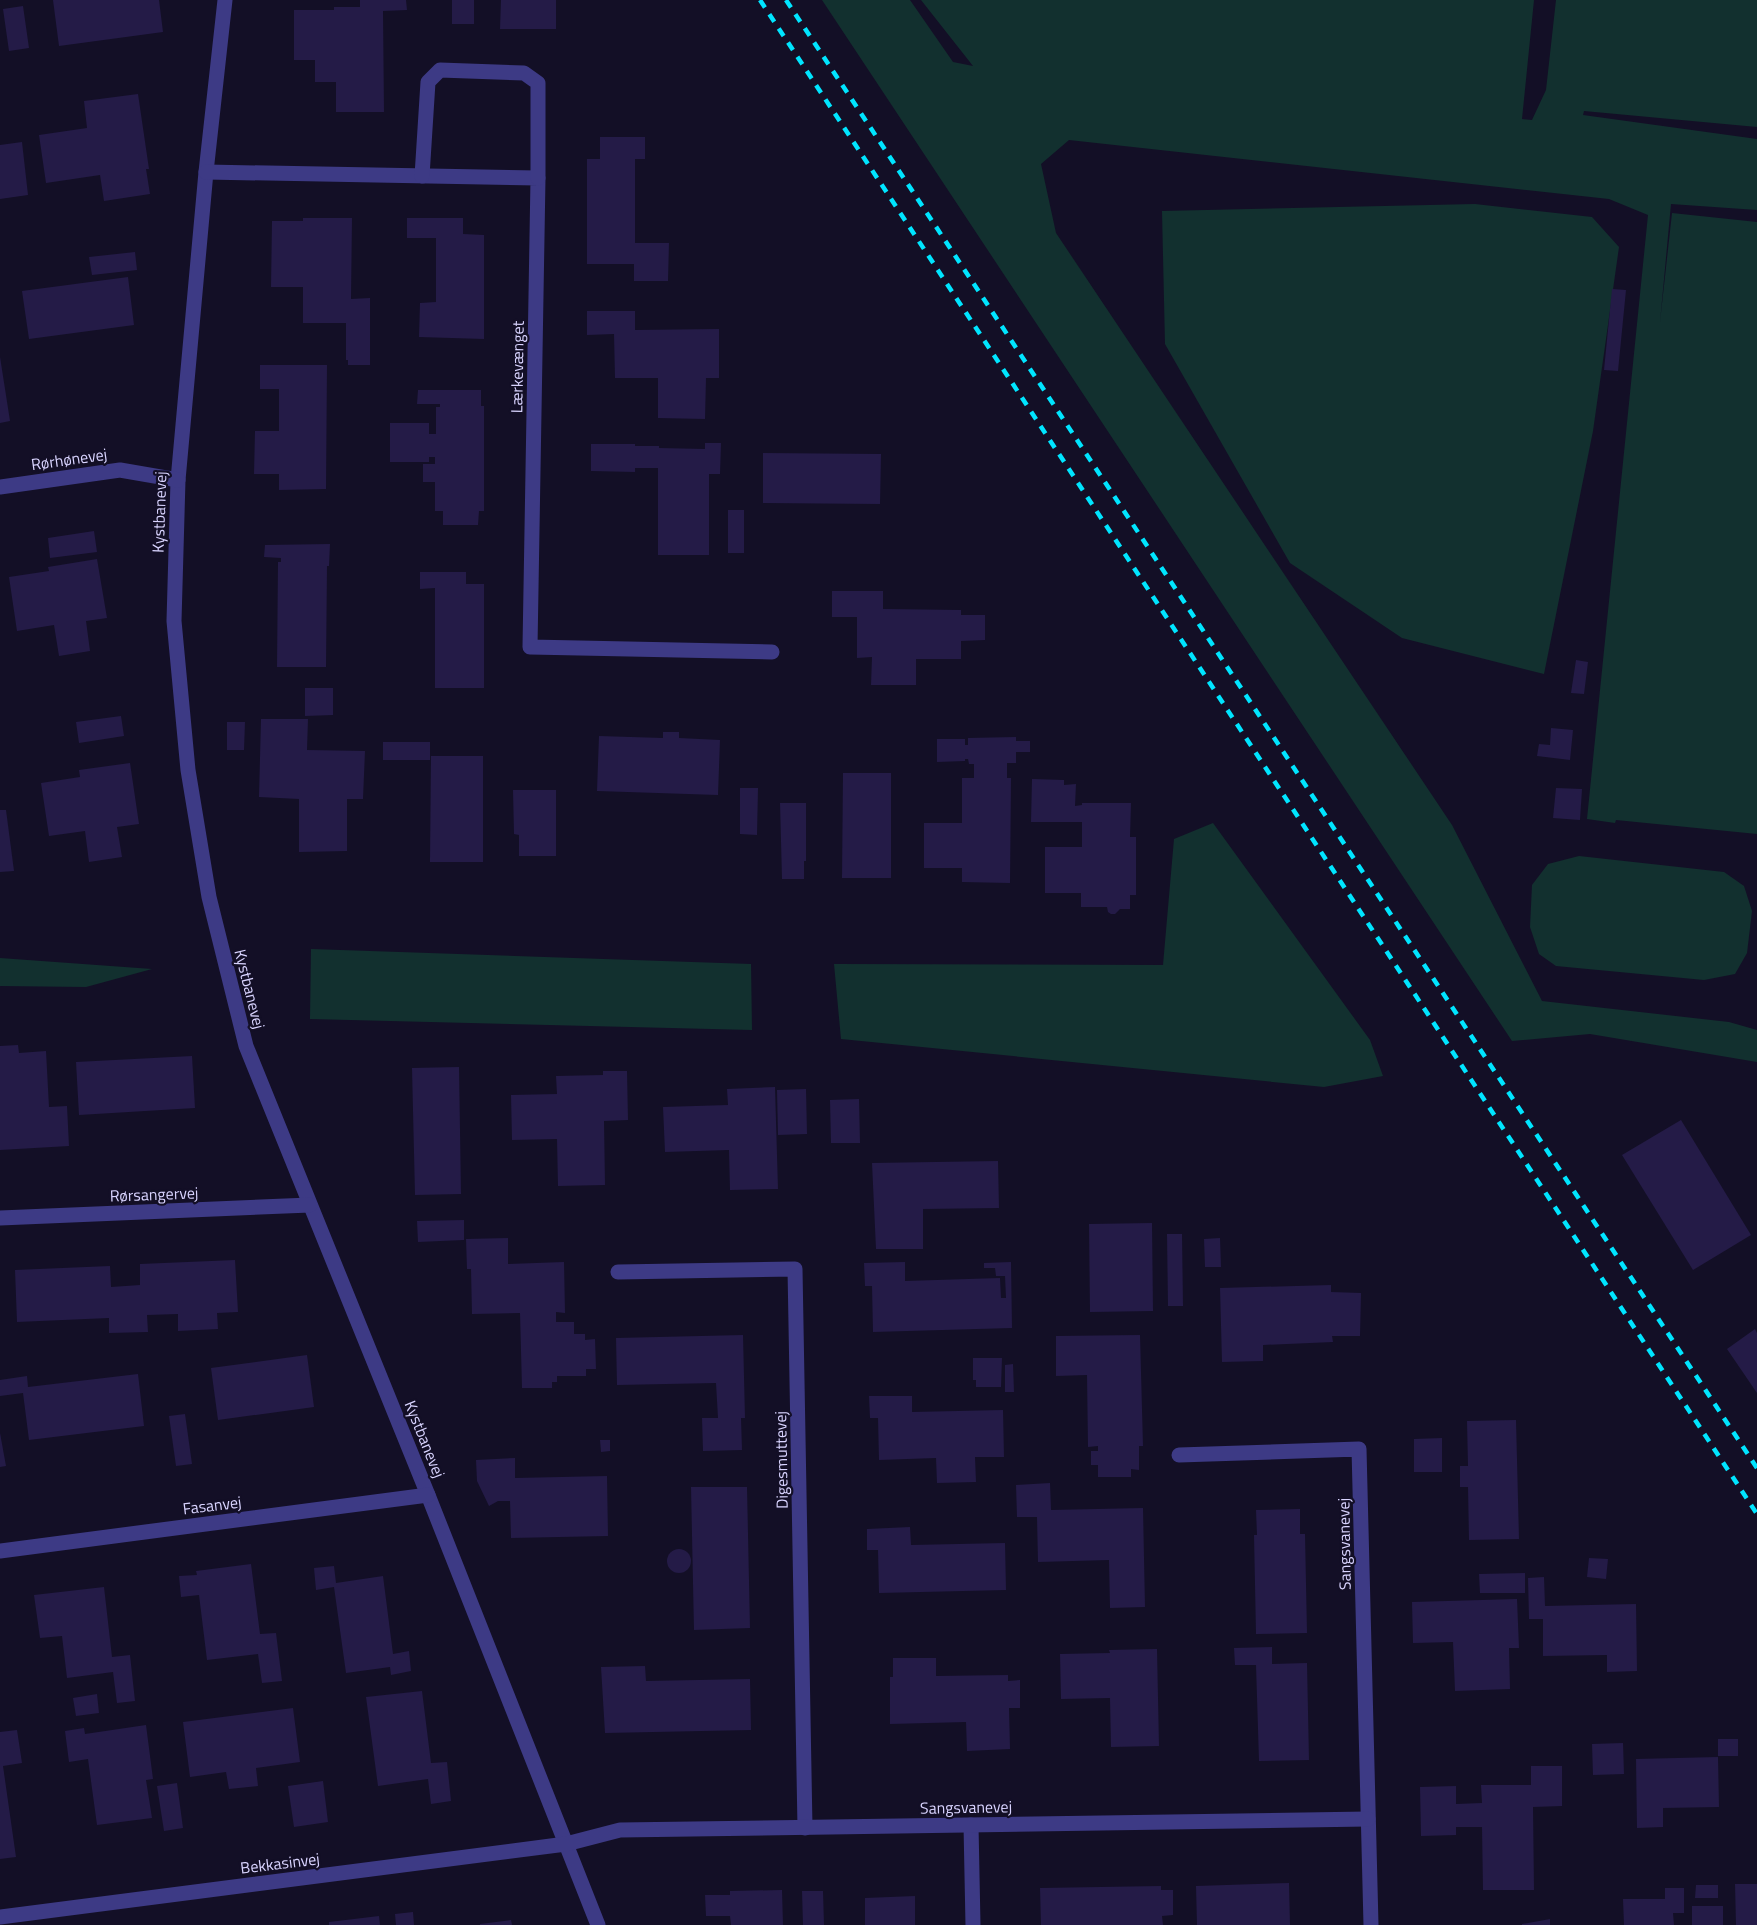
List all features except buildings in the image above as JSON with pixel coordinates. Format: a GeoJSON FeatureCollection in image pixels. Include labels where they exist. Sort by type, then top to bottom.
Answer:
{"type":"FeatureCollection","features":[{"type":"Feature","properties":{"kind":"street","name":"Kystbanevej"},"geometry":{"type":"LineString","coordinates":[[225,0],[206,172],[178,480],[174,621],[188,770],[209,897],[246,1046],[428,1495],[598,1925]]}},
{"type":"Feature","properties":{"kind":"street"},"geometry":{"type":"LineString","coordinates":[[206,172],[422,176],[538,178],[538,83],[524,73],[440,70],[428,82],[422,176]]}},
{"type":"Feature","properties":{"kind":"street","name":"Lærkevænget"},"geometry":{"type":"LineString","coordinates":[[538,178],[530,647],[772,652]]}},
{"type":"Feature","properties":{"kind":"street","name":"Rørhønevej"},"geometry":{"type":"LineString","coordinates":[[0,487],[120,470],[178,480]]}},
{"type":"Feature","properties":{"kind":"street","name":"Rørsangervej"},"geometry":{"type":"LineString","coordinates":[[0,1218],[310,1205]]}},
{"type":"Feature","properties":{"kind":"street","name":"Digesmuttevej"},"geometry":{"type":"LineString","coordinates":[[618,1272],[795,1269],[805,1828]]}},
{"type":"Feature","properties":{"kind":"street","name":"Sangsvanevej"},"geometry":{"type":"LineString","coordinates":[[1179,1455],[1359,1449],[1371,1925]]}},
{"type":"Feature","properties":{"kind":"street","name":"Fasanvej"},"geometry":{"type":"LineString","coordinates":[[0,1551],[428,1495]]}},
{"type":"Feature","properties":{"kind":"street","name":"Sangsvanevej"},"geometry":{"type":"LineString","coordinates":[[566,1844],[620,1830],[1368,1819]]}},
{"type":"Feature","properties":{"kind":"street"},"geometry":{"type":"LineString","coordinates":[[971,1825],[973,1925]]}},
{"type":"Feature","properties":{"kind":"street","name":"Bekkasinvej"},"geometry":{"type":"LineString","coordinates":[[0,1917],[566,1844]]}},
{"type":"Feature","properties":{"kind":"green space"},"geometry":{"type":"Polygon","coordinates":[[[822,0],[910,0],[953,62],[973,66],[921,0],[1534,0],[1522,119],[1532,120],[1546,90],[1556,0],[1757,0],[1757,127],[1584,111],[1583,115],[1757,139],[1757,210],[1671,204],[1660,322],[1672,213],[1757,222],[1757,834],[1587,819],[1648,215],[1609,199],[1069,140],[1041,164],[1056,233],[1452,825],[1542,1001],[1729,1022],[1757,1030],[1757,1062],[1590,1034],[1512,1041],[822,0]]]}},
{"type":"Feature","properties":{"kind":"green space"},"geometry":{"type":"Polygon","coordinates":[[[1475,204],[1592,217],[1619,247],[1593,431],[1544,674],[1402,638],[1290,563],[1165,344],[1162,211],[1475,204]]]}},
{"type":"Feature","properties":{"kind":"green space"},"geometry":{"type":"Polygon","coordinates":[[[1213,823],[1370,1040],[1383,1076],[1324,1087],[841,1039],[834,964],[1163,965],[1174,839],[1213,823]]]}},
{"type":"Feature","properties":{"kind":"green space"},"geometry":{"type":"Polygon","coordinates":[[[1579,856],[1724,872],[1744,886],[1752,911],[1747,953],[1735,974],[1704,980],[1556,966],[1539,954],[1530,927],[1532,885],[1548,864],[1579,856]]]}},
{"type":"Feature","properties":{"kind":"green space"},"geometry":{"type":"Polygon","coordinates":[[[311,949],[751,964],[752,1030],[310,1019],[311,949]]]}},
{"type":"Feature","properties":{"kind":"green space"},"geometry":{"type":"Polygon","coordinates":[[[0,958],[152,969],[86,987],[0,986],[0,958]]]}},
{"type":"Feature","properties":{"kind":"railway"},"geometry":{"type":"LineString","coordinates":[[760,0],[1757,1514]]}},
{"type":"Feature","properties":{"kind":"railway"},"geometry":{"type":"LineString","coordinates":[[786,0],[1757,1468]]}}]}
